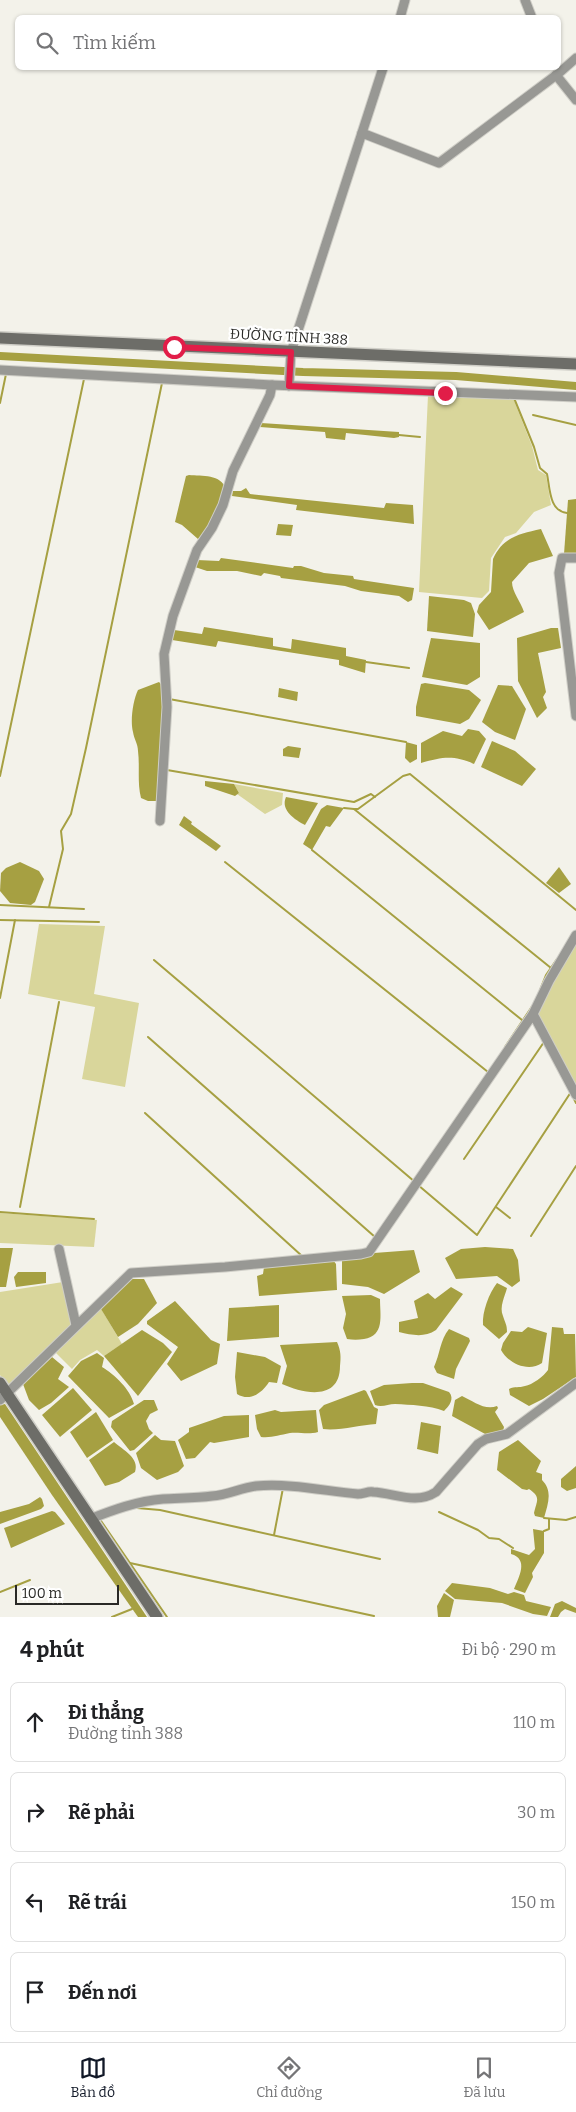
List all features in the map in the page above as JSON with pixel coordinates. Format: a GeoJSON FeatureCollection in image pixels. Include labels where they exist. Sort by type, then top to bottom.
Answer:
{"type":"FeatureCollection","features":[{"type":"Feature","properties":{"kind":"main road","name":"ĐƯỜNG TỈNH 388"},"geometry":{"type":"LineString","coordinates":[[0,338],[291,354],[576,364]]}},
{"type":"Feature","properties":{"kind":"main road"},"geometry":{"type":"LineString","coordinates":[[0,1383],[4,1397],[157,1617]]}},
{"type":"Feature","properties":{"kind":"street"},"geometry":{"type":"LineString","coordinates":[[401,15],[405,0]]}},
{"type":"Feature","properties":{"kind":"street"},"geometry":{"type":"LineString","coordinates":[[525,0],[531,15]]}},
{"type":"Feature","properties":{"kind":"street"},"geometry":{"type":"LineString","coordinates":[[561,69],[576,58]]}},
{"type":"Feature","properties":{"kind":"street"},"geometry":{"type":"LineString","coordinates":[[289,384],[291,354],[382,70]]}},
{"type":"Feature","properties":{"kind":"street"},"geometry":{"type":"LineString","coordinates":[[362,133],[439,163],[557,72],[576,100]]}},
{"type":"Feature","properties":{"kind":"street"},"geometry":{"type":"LineString","coordinates":[[0,370],[272,385],[289,384],[576,397]]}},
{"type":"Feature","properties":{"kind":"street"},"geometry":{"type":"LineString","coordinates":[[160,821],[167,707],[164,654],[173,616],[197,550],[212,528],[226,498],[233,471],[270,395],[272,385]]}},
{"type":"Feature","properties":{"kind":"street"},"geometry":{"type":"LineString","coordinates":[[576,558],[562,558],[559,573],[576,716]]}},
{"type":"Feature","properties":{"kind":"street"},"geometry":{"type":"LineString","coordinates":[[4,1397],[131,1273],[226,1268],[369,1252],[533,1014],[549,981],[576,935]]}},
{"type":"Feature","properties":{"kind":"street"},"geometry":{"type":"LineString","coordinates":[[533,1014],[575,1092]]}},
{"type":"Feature","properties":{"kind":"street"},"geometry":{"type":"LineString","coordinates":[[59,1249],[76,1326]]}},
{"type":"Feature","properties":{"kind":"street"},"geometry":{"type":"LineString","coordinates":[[90,1519],[116,1509],[140,1503],[163,1499],[227,1495],[237,1490],[257,1486],[286,1486],[359,1494],[373,1492],[409,1498],[429,1496],[436,1492],[478,1444],[486,1439],[507,1434],[576,1384]]}},
{"type":"Feature","properties":{"kind":"shaded area"},"geometry":{"type":"Polygon","coordinates":[[[428,395],[513,398],[532,446],[538,470],[546,475],[551,505],[534,512],[516,533],[505,537],[491,558],[489,591],[482,598],[419,592],[428,395]]]}},
{"type":"Feature","properties":{"kind":"shaded area"},"geometry":{"type":"Polygon","coordinates":[[[261,423],[399,432],[399,437],[346,433],[345,440],[326,438],[325,432],[260,427],[261,423]]]}},
{"type":"Feature","properties":{"kind":"shaded area"},"geometry":{"type":"Polygon","coordinates":[[[186,476],[216,478],[224,484],[226,489],[209,526],[198,539],[182,525],[175,522],[186,476]]]}},
{"type":"Feature","properties":{"kind":"shaded area"},"geometry":{"type":"Polygon","coordinates":[[[246,488],[250,494],[384,508],[386,503],[413,505],[414,524],[296,510],[297,505],[232,496],[233,491],[241,491],[246,488]]]}},
{"type":"Feature","properties":{"kind":"shaded area"},"geometry":{"type":"Polygon","coordinates":[[[576,499],[576,555],[564,554],[568,500],[576,499]]]}},
{"type":"Feature","properties":{"kind":"shaded area"},"geometry":{"type":"Polygon","coordinates":[[[278,524],[293,525],[291,536],[276,535],[278,524]]]}},
{"type":"Feature","properties":{"kind":"shaded area"},"geometry":{"type":"Polygon","coordinates":[[[541,529],[553,556],[529,563],[512,582],[513,590],[524,612],[489,630],[477,612],[479,605],[491,592],[493,559],[507,541],[519,535],[541,529]]]}},
{"type":"Feature","properties":{"kind":"shaded area"},"geometry":{"type":"Polygon","coordinates":[[[221,558],[293,568],[294,566],[301,566],[324,573],[353,576],[354,579],[414,588],[412,600],[408,602],[399,596],[361,591],[345,586],[281,578],[280,576],[264,573],[261,576],[237,571],[207,571],[195,567],[197,560],[219,561],[221,558]]]}},
{"type":"Feature","properties":{"kind":"shaded area"},"geometry":{"type":"Polygon","coordinates":[[[429,596],[464,600],[471,603],[475,614],[473,637],[427,631],[429,596]]]}},
{"type":"Feature","properties":{"kind":"shaded area"},"geometry":{"type":"Polygon","coordinates":[[[204,627],[273,638],[273,646],[291,649],[292,639],[346,648],[346,656],[366,660],[365,673],[339,665],[339,660],[218,641],[216,647],[172,640],[174,630],[202,634],[204,627]]]}},
{"type":"Feature","properties":{"kind":"shaded area"},"geometry":{"type":"Polygon","coordinates":[[[551,628],[558,628],[561,648],[538,653],[546,692],[543,697],[547,708],[537,718],[518,681],[517,638],[551,628]]]}},
{"type":"Feature","properties":{"kind":"shaded area"},"geometry":{"type":"Polygon","coordinates":[[[431,638],[480,643],[480,677],[467,685],[422,677],[431,638]]]}},
{"type":"Feature","properties":{"kind":"shaded area"},"geometry":{"type":"Polygon","coordinates":[[[159,682],[164,693],[158,797],[156,801],[148,801],[141,798],[138,748],[132,727],[132,711],[138,690],[159,682]]]}},
{"type":"Feature","properties":{"kind":"shaded area"},"geometry":{"type":"Polygon","coordinates":[[[421,684],[469,690],[481,700],[469,719],[460,724],[416,716],[421,684]]]}},
{"type":"Feature","properties":{"kind":"shaded area"},"geometry":{"type":"Polygon","coordinates":[[[498,685],[512,686],[526,709],[515,740],[495,732],[482,722],[498,685]]]}},
{"type":"Feature","properties":{"kind":"shaded area"},"geometry":{"type":"Polygon","coordinates":[[[279,688],[298,692],[297,701],[278,697],[279,688]]]}},
{"type":"Feature","properties":{"kind":"shaded area"},"geometry":{"type":"Polygon","coordinates":[[[468,729],[479,731],[486,739],[474,764],[454,758],[436,759],[421,763],[421,743],[443,731],[462,736],[468,729]]]}},
{"type":"Feature","properties":{"kind":"shaded area"},"geometry":{"type":"Polygon","coordinates":[[[492,741],[515,751],[536,769],[522,786],[481,767],[492,741]]]}},
{"type":"Feature","properties":{"kind":"shaded area"},"geometry":{"type":"Polygon","coordinates":[[[406,742],[417,745],[417,759],[410,763],[405,758],[406,742]]]}},
{"type":"Feature","properties":{"kind":"shaded area"},"geometry":{"type":"Polygon","coordinates":[[[288,746],[301,748],[299,758],[283,756],[283,749],[288,746]]]}},
{"type":"Feature","properties":{"kind":"shaded area"},"geometry":{"type":"Polygon","coordinates":[[[205,781],[234,784],[239,793],[235,796],[205,786],[205,781]]]}},
{"type":"Feature","properties":{"kind":"shaded area"},"geometry":{"type":"Polygon","coordinates":[[[234,784],[283,793],[282,805],[265,814],[237,794],[239,793],[234,784]]]}},
{"type":"Feature","properties":{"kind":"shaded area"},"geometry":{"type":"Polygon","coordinates":[[[286,797],[318,803],[305,825],[293,817],[287,810],[285,806],[286,797]]]}},
{"type":"Feature","properties":{"kind":"shaded area"},"geometry":{"type":"Polygon","coordinates":[[[327,805],[344,808],[330,827],[326,826],[312,850],[303,844],[321,809],[327,805]]]}},
{"type":"Feature","properties":{"kind":"shaded area"},"geometry":{"type":"Polygon","coordinates":[[[184,816],[192,822],[191,824],[221,846],[216,851],[179,825],[184,816]]]}},
{"type":"Feature","properties":{"kind":"shaded area"},"geometry":{"type":"Polygon","coordinates":[[[20,862],[39,871],[44,879],[35,902],[31,905],[10,903],[0,891],[1,873],[6,868],[20,862]]]}},
{"type":"Feature","properties":{"kind":"shaded area"},"geometry":{"type":"Polygon","coordinates":[[[559,867],[571,884],[559,893],[546,883],[559,867]]]}},
{"type":"Feature","properties":{"kind":"shaded area"},"geometry":{"type":"Polygon","coordinates":[[[39,924],[105,926],[94,994],[139,1003],[125,1087],[82,1079],[95,1007],[28,994],[39,924]]]}},
{"type":"Feature","properties":{"kind":"shaded area"},"geometry":{"type":"Polygon","coordinates":[[[576,937],[576,1089],[539,1021],[539,1006],[576,937]]]}},
{"type":"Feature","properties":{"kind":"shaded area"},"geometry":{"type":"Polygon","coordinates":[[[0,1213],[97,1220],[94,1247],[0,1243],[0,1213]]]}},
{"type":"Feature","properties":{"kind":"shaded area"},"geometry":{"type":"Polygon","coordinates":[[[485,1247],[513,1249],[518,1260],[520,1281],[512,1287],[497,1276],[456,1279],[445,1258],[461,1249],[485,1247]]]}},
{"type":"Feature","properties":{"kind":"shaded area"},"geometry":{"type":"Polygon","coordinates":[[[0,1248],[13,1248],[6,1287],[0,1287],[0,1248]]]}},
{"type":"Feature","properties":{"kind":"shaded area"},"geometry":{"type":"Polygon","coordinates":[[[414,1250],[420,1272],[384,1294],[368,1287],[342,1284],[342,1260],[364,1258],[374,1253],[414,1250]]]}},
{"type":"Feature","properties":{"kind":"shaded area"},"geometry":{"type":"Polygon","coordinates":[[[333,1260],[336,1264],[337,1290],[259,1296],[257,1276],[263,1274],[264,1267],[333,1260]]]}},
{"type":"Feature","properties":{"kind":"shaded area"},"geometry":{"type":"Polygon","coordinates":[[[18,1272],[46,1272],[46,1283],[16,1287],[14,1277],[18,1272]]]}},
{"type":"Feature","properties":{"kind":"shaded area"},"geometry":{"type":"Polygon","coordinates":[[[130,1279],[144,1279],[157,1303],[138,1324],[118,1337],[101,1309],[130,1279]]]}},
{"type":"Feature","properties":{"kind":"shaded area"},"geometry":{"type":"Polygon","coordinates":[[[63,1282],[74,1331],[100,1307],[122,1344],[104,1356],[97,1350],[80,1360],[72,1369],[49,1346],[8,1387],[0,1375],[0,1292],[63,1282]]]}},
{"type":"Feature","properties":{"kind":"shaded area"},"geometry":{"type":"Polygon","coordinates":[[[497,1283],[507,1288],[502,1313],[507,1332],[499,1339],[483,1325],[487,1303],[497,1283]]]}},
{"type":"Feature","properties":{"kind":"shaded area"},"geometry":{"type":"Polygon","coordinates":[[[451,1287],[463,1294],[436,1330],[422,1335],[399,1332],[399,1322],[418,1318],[414,1301],[428,1293],[435,1299],[451,1287]]]}},
{"type":"Feature","properties":{"kind":"shaded area"},"geometry":{"type":"Polygon","coordinates":[[[371,1295],[380,1299],[380,1324],[378,1329],[371,1337],[360,1340],[347,1339],[343,1328],[346,1314],[342,1296],[371,1295]]]}},
{"type":"Feature","properties":{"kind":"shaded area"},"geometry":{"type":"Polygon","coordinates":[[[175,1301],[211,1340],[220,1344],[217,1364],[181,1381],[167,1364],[178,1347],[147,1324],[147,1321],[175,1301]]]}},
{"type":"Feature","properties":{"kind":"shaded area"},"geometry":{"type":"Polygon","coordinates":[[[279,1305],[279,1337],[227,1341],[229,1308],[279,1305]]]}},
{"type":"Feature","properties":{"kind":"shaded area"},"geometry":{"type":"Polygon","coordinates":[[[528,1327],[547,1333],[542,1363],[537,1366],[525,1367],[508,1359],[501,1350],[511,1331],[522,1332],[528,1327]]]}},
{"type":"Feature","properties":{"kind":"shaded area"},"geometry":{"type":"Polygon","coordinates":[[[552,1327],[563,1328],[564,1334],[575,1334],[576,1377],[529,1406],[510,1395],[509,1389],[531,1384],[548,1370],[552,1327]]]}},
{"type":"Feature","properties":{"kind":"shaded area"},"geometry":{"type":"Polygon","coordinates":[[[449,1329],[469,1338],[470,1341],[456,1369],[454,1379],[437,1373],[434,1367],[449,1329]]]}},
{"type":"Feature","properties":{"kind":"shaded area"},"geometry":{"type":"Polygon","coordinates":[[[142,1330],[163,1343],[172,1352],[138,1396],[104,1356],[142,1330]]]}},
{"type":"Feature","properties":{"kind":"shaded area"},"geometry":{"type":"Polygon","coordinates":[[[337,1342],[341,1357],[338,1377],[334,1385],[327,1390],[310,1392],[282,1384],[287,1366],[280,1345],[337,1342]]]}},
{"type":"Feature","properties":{"kind":"shaded area"},"geometry":{"type":"Polygon","coordinates":[[[237,1352],[265,1357],[281,1366],[277,1383],[269,1382],[263,1390],[251,1397],[237,1394],[235,1377],[237,1352]]]}},
{"type":"Feature","properties":{"kind":"shaded area"},"geometry":{"type":"Polygon","coordinates":[[[97,1353],[104,1358],[102,1367],[121,1383],[129,1393],[134,1404],[109,1418],[68,1376],[81,1361],[97,1353]]]}},
{"type":"Feature","properties":{"kind":"shaded area"},"geometry":{"type":"Polygon","coordinates":[[[52,1357],[64,1367],[58,1379],[69,1387],[51,1403],[39,1410],[29,1400],[23,1384],[52,1357]]]}},
{"type":"Feature","properties":{"kind":"shaded area"},"geometry":{"type":"Polygon","coordinates":[[[423,1383],[449,1392],[451,1400],[449,1405],[444,1411],[414,1405],[375,1405],[370,1391],[384,1385],[423,1383]]]}},
{"type":"Feature","properties":{"kind":"shaded area"},"geometry":{"type":"Polygon","coordinates":[[[73,1388],[92,1410],[60,1437],[42,1415],[73,1388]]]}},
{"type":"Feature","properties":{"kind":"shaded area"},"geometry":{"type":"Polygon","coordinates":[[[364,1390],[374,1407],[378,1409],[376,1424],[323,1429],[319,1410],[324,1405],[364,1390]]]}},
{"type":"Feature","properties":{"kind":"shaded area"},"geometry":{"type":"Polygon","coordinates":[[[462,1396],[484,1406],[497,1406],[498,1408],[495,1412],[504,1427],[503,1431],[487,1435],[452,1416],[455,1400],[462,1396]]]}},
{"type":"Feature","properties":{"kind":"shaded area"},"geometry":{"type":"Polygon","coordinates":[[[144,1400],[154,1400],[158,1410],[150,1414],[146,1421],[153,1433],[134,1450],[130,1451],[111,1427],[112,1421],[144,1400]]]}},
{"type":"Feature","properties":{"kind":"shaded area"},"geometry":{"type":"Polygon","coordinates":[[[5,1404],[147,1617],[138,1617],[0,1417],[0,1405],[5,1404]]]}},
{"type":"Feature","properties":{"kind":"shaded area"},"geometry":{"type":"Polygon","coordinates":[[[275,1410],[281,1412],[316,1410],[318,1432],[261,1437],[257,1429],[255,1415],[275,1410]]]}},
{"type":"Feature","properties":{"kind":"shaded area"},"geometry":{"type":"Polygon","coordinates":[[[96,1412],[113,1440],[87,1458],[70,1432],[96,1412]]]}},
{"type":"Feature","properties":{"kind":"shaded area"},"geometry":{"type":"Polygon","coordinates":[[[249,1415],[249,1437],[214,1443],[210,1442],[195,1458],[186,1459],[178,1440],[189,1432],[189,1428],[224,1416],[249,1415]]]}},
{"type":"Feature","properties":{"kind":"shaded area"},"geometry":{"type":"Polygon","coordinates":[[[421,1422],[441,1426],[438,1454],[417,1449],[421,1422]]]}},
{"type":"Feature","properties":{"kind":"shaded area"},"geometry":{"type":"Polygon","coordinates":[[[155,1435],[161,1440],[175,1441],[184,1466],[178,1472],[157,1480],[141,1468],[136,1453],[155,1435]]]}},
{"type":"Feature","properties":{"kind":"shaded area"},"geometry":{"type":"Polygon","coordinates":[[[518,1440],[541,1461],[536,1472],[542,1474],[542,1480],[549,1493],[544,1518],[535,1516],[537,1497],[535,1494],[529,1489],[522,1489],[497,1470],[499,1452],[518,1440]]]}},
{"type":"Feature","properties":{"kind":"shaded area"},"geometry":{"type":"Polygon","coordinates":[[[114,1442],[133,1458],[136,1467],[135,1472],[119,1482],[105,1486],[89,1460],[114,1442]]]}},
{"type":"Feature","properties":{"kind":"shaded area"},"geometry":{"type":"Polygon","coordinates":[[[576,1466],[576,1488],[567,1491],[561,1487],[561,1479],[576,1466]]]}},
{"type":"Feature","properties":{"kind":"shaded area"},"geometry":{"type":"Polygon","coordinates":[[[40,1497],[44,1506],[41,1509],[0,1524],[0,1512],[29,1504],[40,1497]]]}},
{"type":"Feature","properties":{"kind":"shaded area"},"geometry":{"type":"Polygon","coordinates":[[[52,1511],[65,1524],[11,1548],[4,1528],[52,1511]]]}},
{"type":"Feature","properties":{"kind":"shaded area"},"geometry":{"type":"Polygon","coordinates":[[[533,1529],[544,1531],[544,1553],[532,1573],[533,1577],[525,1593],[514,1589],[520,1574],[521,1564],[517,1556],[511,1554],[511,1549],[529,1555],[535,1549],[533,1529]]]}},
{"type":"Feature","properties":{"kind":"shaded area"},"geometry":{"type":"Polygon","coordinates":[[[452,1583],[490,1588],[508,1594],[514,1592],[524,1595],[526,1601],[551,1607],[547,1616],[533,1614],[502,1603],[455,1599],[445,1591],[452,1583]]]}},
{"type":"Feature","properties":{"kind":"shaded area"},"geometry":{"type":"Polygon","coordinates":[[[444,1593],[454,1600],[450,1617],[438,1617],[437,1606],[444,1593]]]}},
{"type":"Feature","properties":{"kind":"shaded area"},"geometry":{"type":"Polygon","coordinates":[[[562,1601],[576,1608],[576,1613],[565,1609],[558,1617],[550,1617],[555,1604],[562,1601]]]}},
{"type":"Feature","properties":{"kind":"waterway"},"geometry":{"type":"LineString","coordinates":[[0,356],[303,372],[456,376],[576,386]]}},
{"type":"Feature","properties":{"kind":"waterway"},"geometry":{"type":"LineString","coordinates":[[0,403],[6,374]]}},
{"type":"Feature","properties":{"kind":"waterway"},"geometry":{"type":"LineString","coordinates":[[0,776],[84,379]]}},
{"type":"Feature","properties":{"kind":"waterway"},"geometry":{"type":"LineString","coordinates":[[49,907],[63,849],[61,831],[71,814],[86,748],[162,383]]}},
{"type":"Feature","properties":{"kind":"waterway"},"geometry":{"type":"LineString","coordinates":[[514,398],[534,447],[540,468],[547,474],[551,498],[557,508],[567,513]]}},
{"type":"Feature","properties":{"kind":"waterway"},"geometry":{"type":"LineString","coordinates":[[533,415],[576,425]]}},
{"type":"Feature","properties":{"kind":"waterway"},"geometry":{"type":"LineString","coordinates":[[399,435],[420,437]]}},
{"type":"Feature","properties":{"kind":"waterway"},"geometry":{"type":"LineString","coordinates":[[366,662],[409,668]]}},
{"type":"Feature","properties":{"kind":"waterway"},"geometry":{"type":"LineString","coordinates":[[169,699],[406,742]]}},
{"type":"Feature","properties":{"kind":"waterway"},"geometry":{"type":"LineString","coordinates":[[167,770],[354,802],[371,794],[375,797]]}},
{"type":"Feature","properties":{"kind":"waterway"},"geometry":{"type":"LineString","coordinates":[[551,968],[354,809],[358,809],[403,776],[410,774],[576,910]]}},
{"type":"Feature","properties":{"kind":"waterway"},"geometry":{"type":"LineString","coordinates":[[344,808],[354,809]]}},
{"type":"Feature","properties":{"kind":"waterway"},"geometry":{"type":"LineString","coordinates":[[312,850],[522,1020]]}},
{"type":"Feature","properties":{"kind":"waterway"},"geometry":{"type":"LineString","coordinates":[[225,862],[488,1072]]}},
{"type":"Feature","properties":{"kind":"waterway"},"geometry":{"type":"LineString","coordinates":[[0,905],[84,909]]}},
{"type":"Feature","properties":{"kind":"waterway"},"geometry":{"type":"LineString","coordinates":[[0,920],[99,922]]}},
{"type":"Feature","properties":{"kind":"waterway"},"geometry":{"type":"LineString","coordinates":[[0,998],[15,920]]}},
{"type":"Feature","properties":{"kind":"waterway"},"geometry":{"type":"LineString","coordinates":[[540,990],[546,975],[557,959]]}},
{"type":"Feature","properties":{"kind":"waterway"},"geometry":{"type":"LineString","coordinates":[[154,960],[415,1182]]}},
{"type":"Feature","properties":{"kind":"waterway"},"geometry":{"type":"LineString","coordinates":[[20,1207],[59,1002]]}},
{"type":"Feature","properties":{"kind":"waterway"},"geometry":{"type":"LineString","coordinates":[[505,1047],[533,1005]]}},
{"type":"Feature","properties":{"kind":"waterway"},"geometry":{"type":"LineString","coordinates":[[148,1037],[375,1237]]}},
{"type":"Feature","properties":{"kind":"waterway"},"geometry":{"type":"LineString","coordinates":[[464,1159],[544,1042]]}},
{"type":"Feature","properties":{"kind":"waterway"},"geometry":{"type":"LineString","coordinates":[[418,1185],[477,1235],[571,1092]]}},
{"type":"Feature","properties":{"kind":"waterway"},"geometry":{"type":"LineString","coordinates":[[574,1099],[576,1103]]}},
{"type":"Feature","properties":{"kind":"waterway"},"geometry":{"type":"LineString","coordinates":[[145,1113],[302,1256]]}},
{"type":"Feature","properties":{"kind":"waterway"},"geometry":{"type":"LineString","coordinates":[[531,1236],[576,1166]]}},
{"type":"Feature","properties":{"kind":"waterway"},"geometry":{"type":"LineString","coordinates":[[496,1207],[510,1218]]}},
{"type":"Feature","properties":{"kind":"waterway"},"geometry":{"type":"LineString","coordinates":[[0,1212],[94,1219]]}},
{"type":"Feature","properties":{"kind":"waterway"},"geometry":{"type":"LineString","coordinates":[[274,1535],[283,1488]]}},
{"type":"Feature","properties":{"kind":"waterway"},"geometry":{"type":"LineString","coordinates":[[137,1508],[160,1510],[380,1559]]}},
{"type":"Feature","properties":{"kind":"waterway"},"geometry":{"type":"LineString","coordinates":[[439,1512],[478,1530],[489,1538],[499,1539],[513,1548]]}},
{"type":"Feature","properties":{"kind":"waterway"},"geometry":{"type":"LineString","coordinates":[[544,1518],[566,1520],[576,1517]]}},
{"type":"Feature","properties":{"kind":"waterway"},"geometry":{"type":"LineString","coordinates":[[99,1518],[167,1617]]}},
{"type":"Feature","properties":{"kind":"waterway"},"geometry":{"type":"LineString","coordinates":[[544,1531],[549,1529],[549,1519]]}},
{"type":"Feature","properties":{"kind":"waterway"},"geometry":{"type":"LineString","coordinates":[[130,1563],[374,1616]]}},
{"type":"Feature","properties":{"kind":"waterway"},"geometry":{"type":"LineString","coordinates":[[0,1592],[30,1580]]}},
{"type":"Feature","properties":{"kind":"waterway"},"geometry":{"type":"LineString","coordinates":[[112,1617],[132,1609]]}},
{"type":"Feature","properties":{"kind":"route"},"geometry":{"type":"LineString","coordinates":[[174,347],[291,352],[289,386],[445,393]]}}]}
